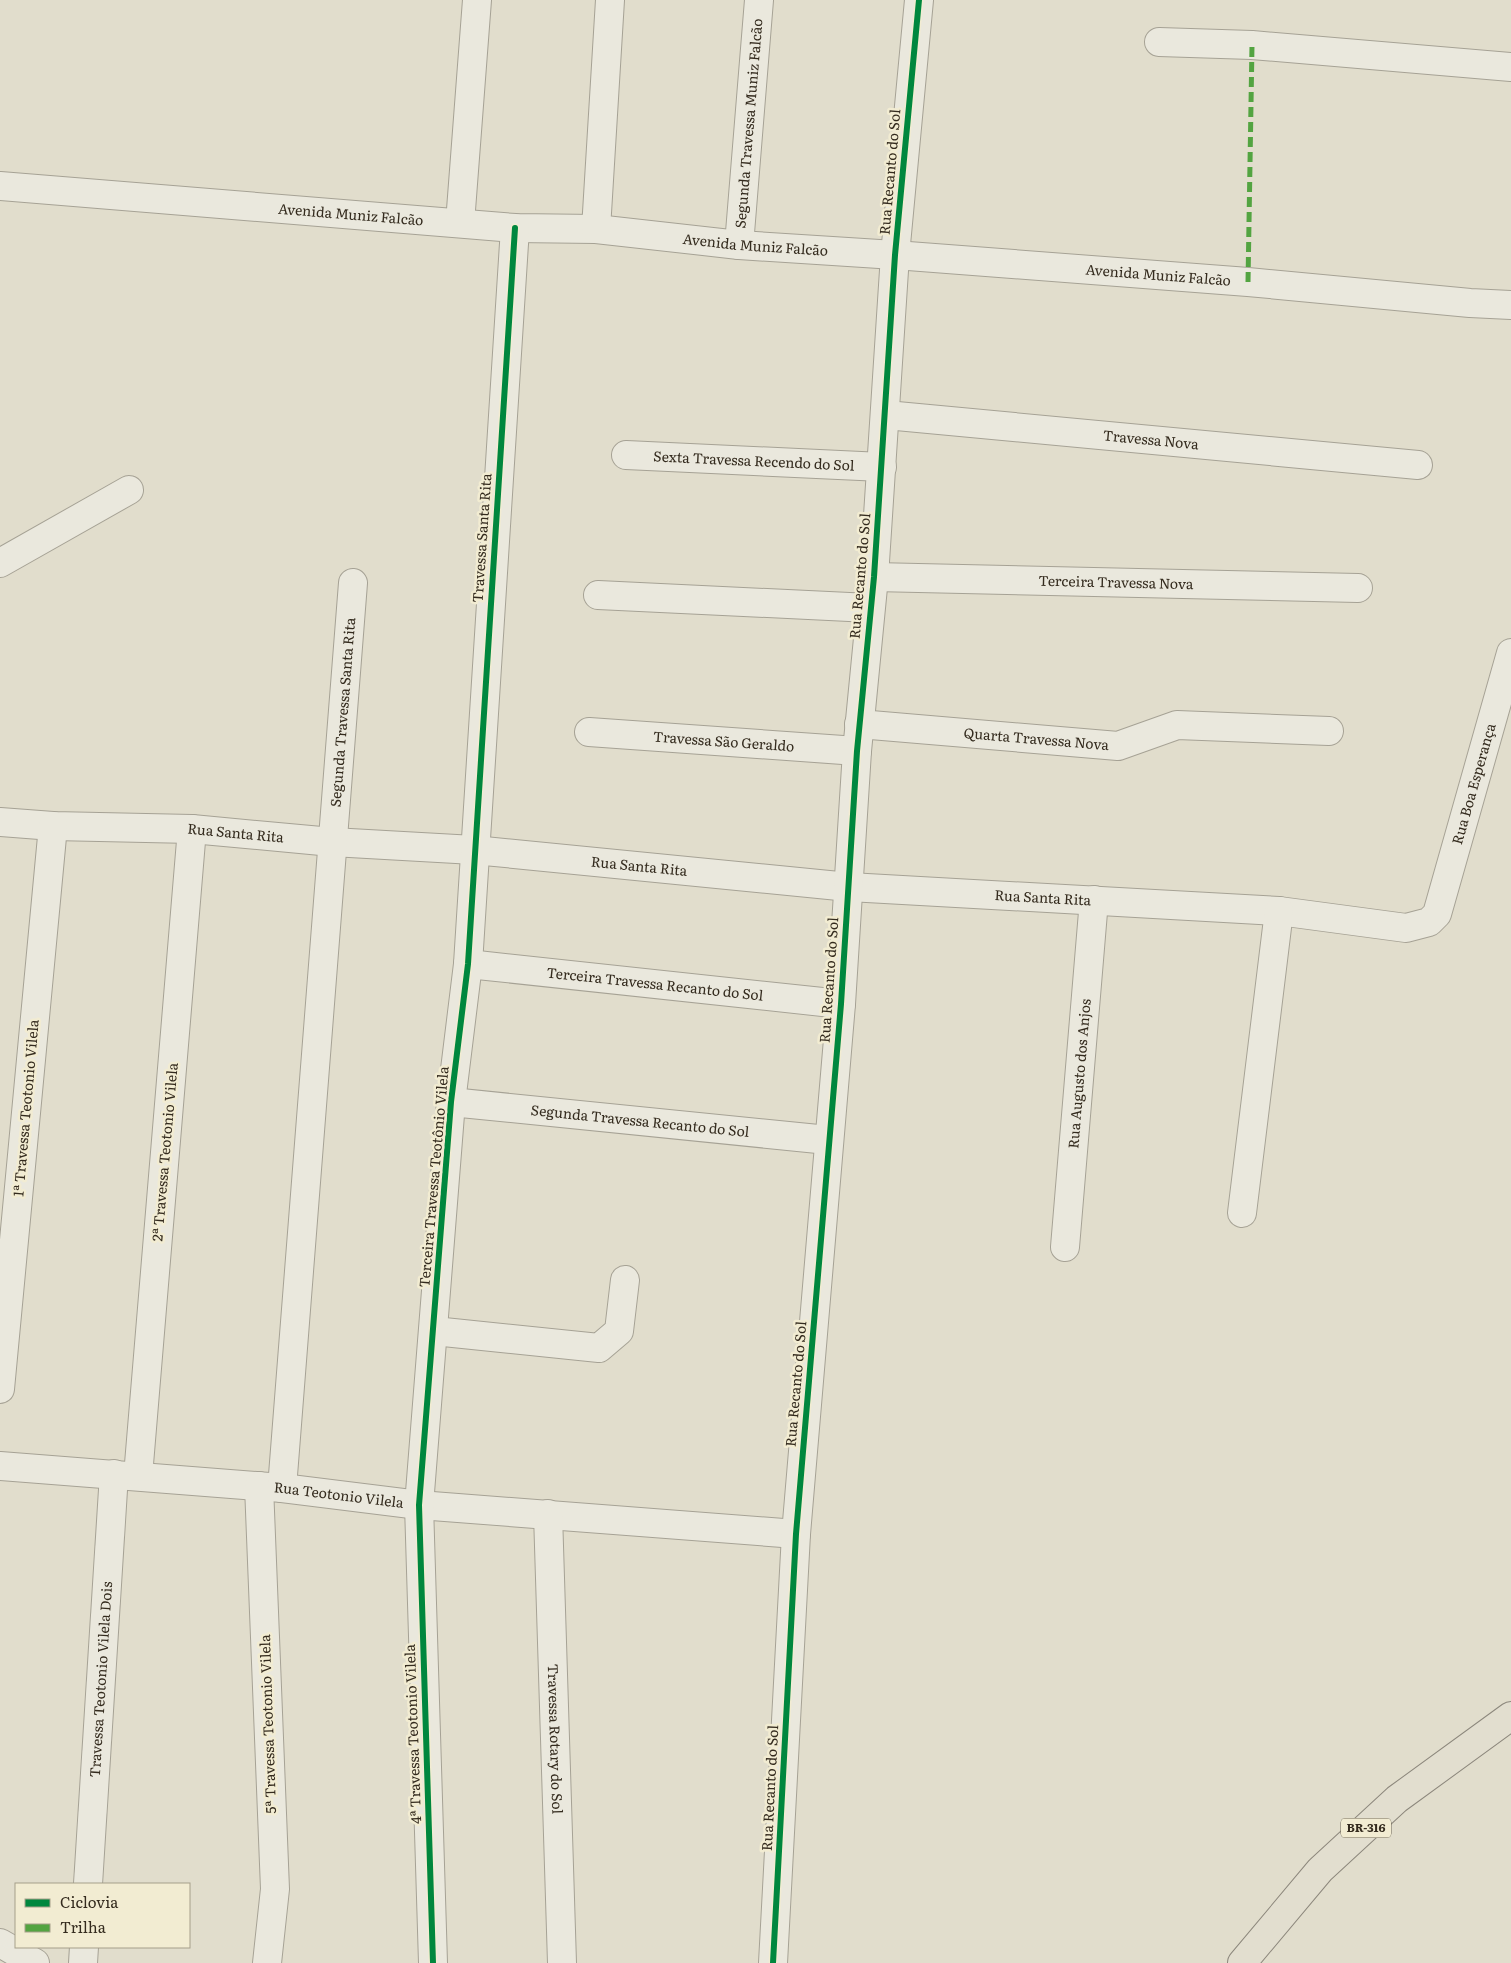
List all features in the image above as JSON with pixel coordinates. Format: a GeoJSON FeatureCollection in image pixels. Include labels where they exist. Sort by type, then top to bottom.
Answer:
{"type":"FeatureCollection","features":[{"type":"Feature","properties":{"kind":"main road","name":"BR-316"},"geometry":{"type":"LineString","coordinates":[[1242,1963],[1320,1870],[1397,1799],[1511,1716]]}},
{"type":"Feature","properties":{"kind":"street"},"geometry":{"type":"LineString","coordinates":[[460,223],[477,0]]}},
{"type":"Feature","properties":{"kind":"street"},"geometry":{"type":"LineString","coordinates":[[596,229],[610,0]]}},
{"type":"Feature","properties":{"kind":"street","name":"Segunda Travessa Muniz Falcão"},"geometry":{"type":"LineString","coordinates":[[739,245],[759,0]]}},
{"type":"Feature","properties":{"kind":"street","name":"Rua Recanto do Sol"},"geometry":{"type":"LineString","coordinates":[[773,1963],[796,1534],[841,1004],[858,738],[874,577],[886,415],[895,255],[918,0]]}},
{"type":"Feature","properties":{"kind":"street"},"geometry":{"type":"LineString","coordinates":[[1158,42],[1252,44],[1511,67]]}},
{"type":"Feature","properties":{"kind":"street","name":"Avenida Muniz Falcão"},"geometry":{"type":"LineString","coordinates":[[0,186],[515,228],[596,229],[739,245],[895,255],[1511,305]]}},
{"type":"Feature","properties":{"kind":"street","name":"Travessa Santa Rita"},"geometry":{"type":"LineString","coordinates":[[474,850],[515,228]]}},
{"type":"Feature","properties":{"kind":"street","name":"Travessa Nova"},"geometry":{"type":"LineString","coordinates":[[886,415],[1418,465]]}},
{"type":"Feature","properties":{"kind":"street","name":"Sexta Travessa Recendo do Sol"},"geometry":{"type":"LineString","coordinates":[[626,455],[882,467]]}},
{"type":"Feature","properties":{"kind":"street"},"geometry":{"type":"LineString","coordinates":[[0,563],[129,490]]}},
{"type":"Feature","properties":{"kind":"street","name":"Terceira Travessa Nova"},"geometry":{"type":"LineString","coordinates":[[874,577],[1358,588]]}},
{"type":"Feature","properties":{"kind":"street","name":"Segunda Travessa Santa Rita"},"geometry":{"type":"LineString","coordinates":[[332,842],[353,583]]}},
{"type":"Feature","properties":{"kind":"street"},"geometry":{"type":"LineString","coordinates":[[598,595],[870,608]]}},
{"type":"Feature","properties":{"kind":"street","name":"Rua Boa Esperança"},"geometry":{"type":"LineString","coordinates":[[1437,914],[1511,653]]}},
{"type":"Feature","properties":{"kind":"street","name":"Quarta Travessa Nova"},"geometry":{"type":"LineString","coordinates":[[858,738],[1118,746],[1178,725],[1329,731]]}},
{"type":"Feature","properties":{"kind":"street","name":"Travessa São Geraldo"},"geometry":{"type":"LineString","coordinates":[[589,732],[858,738]]}},
{"type":"Feature","properties":{"kind":"street","name":"Rua Santa Rita"},"geometry":{"type":"LineString","coordinates":[[0,822],[53,826],[192,829],[332,842],[474,850],[849,887],[1279,911],[1406,928],[1429,922],[1437,914]]}},
{"type":"Feature","properties":{"kind":"street","name":"1ª Travessa Teotonio Vilela"},"geometry":{"type":"LineString","coordinates":[[0,1389],[53,826]]}},
{"type":"Feature","properties":{"kind":"street","name":"2ª Travessa Teotonio Vilela"},"geometry":{"type":"LineString","coordinates":[[126,1475],[192,829]]}},
{"type":"Feature","properties":{"kind":"street"},"geometry":{"type":"LineString","coordinates":[[270,1487],[332,842]]}},
{"type":"Feature","properties":{"kind":"street","name":"Terceira Travessa Teotônio Vilela"},"geometry":{"type":"LineString","coordinates":[[419,1505],[452,1102],[468,964],[474,850]]}},
{"type":"Feature","properties":{"kind":"street","name":"Rua Augusto dos Anjos"},"geometry":{"type":"LineString","coordinates":[[1065,1247],[1094,900]]}},
{"type":"Feature","properties":{"kind":"street"},"geometry":{"type":"LineString","coordinates":[[1242,1213],[1279,911]]}},
{"type":"Feature","properties":{"kind":"street","name":"Terceira Travessa Recanto do Sol"},"geometry":{"type":"LineString","coordinates":[[468,964],[841,1004]]}},
{"type":"Feature","properties":{"kind":"street","name":"Segunda Travessa Recanto do Sol"},"geometry":{"type":"LineString","coordinates":[[452,1102],[828,1140]]}},
{"type":"Feature","properties":{"kind":"street"},"geometry":{"type":"LineString","coordinates":[[434,1331],[598,1348],[620,1331],[625,1280]]}},
{"type":"Feature","properties":{"kind":"street","name":"Rua Teotonio Vilela"},"geometry":{"type":"LineString","coordinates":[[0,1466],[270,1487],[419,1505],[796,1534]]}},
{"type":"Feature","properties":{"kind":"street","name":"Travessa Teotonio Vilela Dois"},"geometry":{"type":"LineString","coordinates":[[88,1883],[126,1475]]}},
{"type":"Feature","properties":{"kind":"street","name":"5ª Travessa Teotonio Vilela"},"geometry":{"type":"LineString","coordinates":[[268,1963],[275,1889],[270,1487]]}},
{"type":"Feature","properties":{"kind":"street","name":"4ª Travessa Teotonio Vilela"},"geometry":{"type":"LineString","coordinates":[[419,1505],[432,1963]]}},
{"type":"Feature","properties":{"kind":"street","name":"Travessa Rotary do Sol"},"geometry":{"type":"LineString","coordinates":[[548,1514],[562,1963]]}},
{"type":"Feature","properties":{"kind":"street"},"geometry":{"type":"LineString","coordinates":[[0,1943],[35,1963]]}},
{"type":"Feature","properties":{"kind":"street"},"geometry":{"type":"LineString","coordinates":[[83,1963],[84,1948]]}},
{"type":"Feature","properties":{"kind":"marked path"},"geometry":{"type":"LineString","coordinates":[[1248,282],[1252,45]]}},
{"type":"Feature","properties":{"kind":"cycle path"},"geometry":{"type":"LineString","coordinates":[[773,1963],[796,1534],[841,1004],[857,751],[874,577],[895,255],[919,0]]}},
{"type":"Feature","properties":{"kind":"cycle path"},"geometry":{"type":"LineString","coordinates":[[433,1963],[419,1505],[451,1102],[468,964],[515,228]]}}]}
